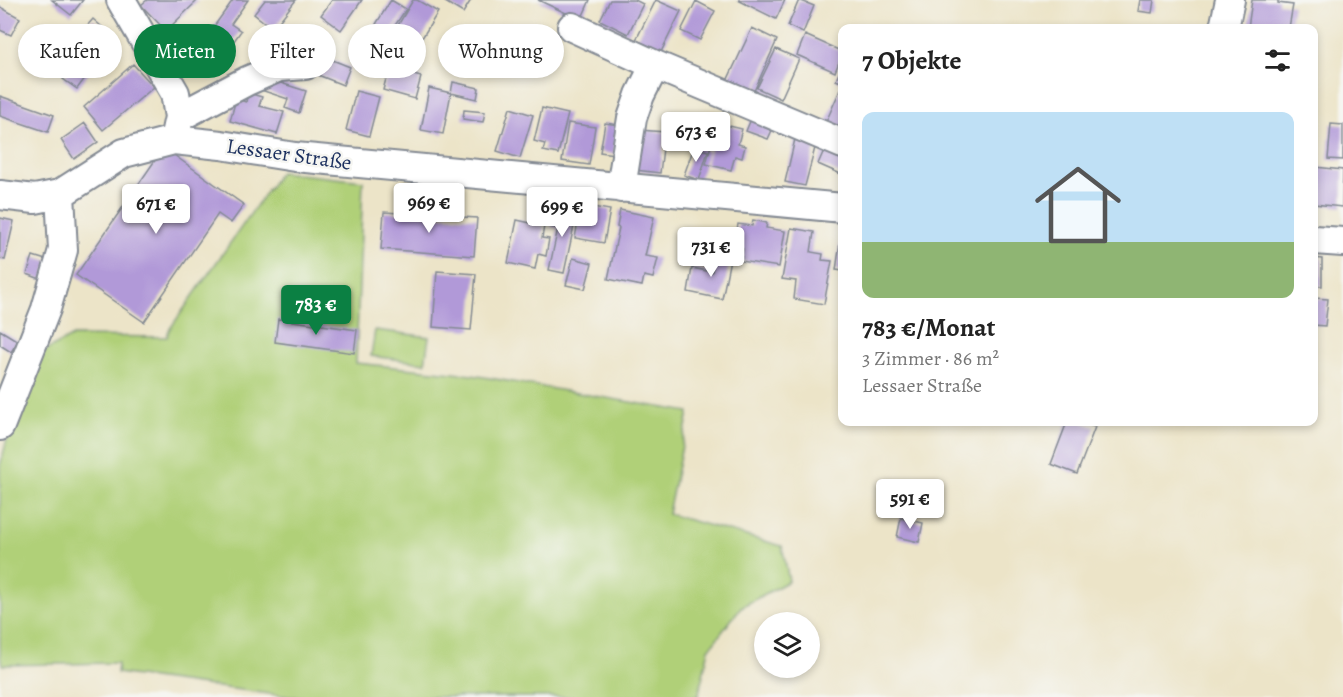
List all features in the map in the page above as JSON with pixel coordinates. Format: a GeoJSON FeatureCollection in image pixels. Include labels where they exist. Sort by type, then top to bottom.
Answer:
{"type":"FeatureCollection","features":[{"type":"Feature","properties":{"kind":"street"},"geometry":{"type":"LineString","coordinates":[[121,0],[175,93],[176,129]]}},
{"type":"Feature","properties":{"kind":"street"},"geometry":{"type":"LineString","coordinates":[[1225,24],[1230,0]]}},
{"type":"Feature","properties":{"kind":"street"},"geometry":{"type":"LineString","coordinates":[[572,27],[655,65],[838,142]]}},
{"type":"Feature","properties":{"kind":"street"},"geometry":{"type":"LineString","coordinates":[[621,188],[632,118],[640,95],[655,65]]}},
{"type":"Feature","properties":{"kind":"street"},"geometry":{"type":"LineString","coordinates":[[176,129],[254,78]]}},
{"type":"Feature","properties":{"kind":"street","name":"Lessaer Straße"},"geometry":{"type":"LineString","coordinates":[[0,195],[35,199],[60,194],[124,153],[176,129],[221,145],[295,157],[838,208]]}},
{"type":"Feature","properties":{"kind":"street"},"geometry":{"type":"LineString","coordinates":[[0,426],[46,309],[63,250],[60,194]]}},
{"type":"Feature","properties":{"kind":"street"},"geometry":{"type":"LineString","coordinates":[[1318,240],[1343,242]]}},
{"type":"Feature","properties":{"kind":"green space"},"geometry":{"type":"Polygon","coordinates":[[[280,172],[363,181],[356,363],[472,375],[689,412],[668,514],[782,546],[789,581],[741,607],[709,649],[698,697],[291,697],[117,673],[118,663],[2,665],[0,655],[0,466],[13,416],[37,355],[73,336],[167,337],[169,330],[280,172]]]}},
{"type":"Feature","properties":{"kind":"green space"},"geometry":{"type":"Polygon","coordinates":[[[375,330],[429,337],[425,363],[371,356],[375,330]]]}},
{"type":"Feature","properties":{"kind":"building"},"geometry":{"type":"Polygon","coordinates":[[[52,0],[83,0],[71,15],[52,0]]]}},
{"type":"Feature","properties":{"kind":"building"},"geometry":{"type":"Polygon","coordinates":[[[147,0],[198,0],[173,24],[159,24],[141,5],[147,0]]]}},
{"type":"Feature","properties":{"kind":"building"},"geometry":{"type":"Polygon","coordinates":[[[233,0],[248,0],[231,24],[216,24],[233,0]]]}},
{"type":"Feature","properties":{"kind":"building"},"geometry":{"type":"Polygon","coordinates":[[[265,0],[296,0],[277,24],[267,24],[254,14],[265,0]]]}},
{"type":"Feature","properties":{"kind":"building"},"geometry":{"type":"Polygon","coordinates":[[[332,0],[362,0],[341,30],[321,15],[332,0]]]}},
{"type":"Feature","properties":{"kind":"building"},"geometry":{"type":"Polygon","coordinates":[[[391,0],[406,9],[396,24],[376,24],[391,0]]]}},
{"type":"Feature","properties":{"kind":"building"},"geometry":{"type":"Polygon","coordinates":[[[413,0],[438,12],[426,31],[426,24],[399,24],[413,0]]]}},
{"type":"Feature","properties":{"kind":"building"},"geometry":{"type":"Polygon","coordinates":[[[442,0],[471,0],[463,13],[442,0]]]}},
{"type":"Feature","properties":{"kind":"building"},"geometry":{"type":"Polygon","coordinates":[[[538,0],[590,0],[581,20],[538,0]]]}},
{"type":"Feature","properties":{"kind":"building"},"geometry":{"type":"Polygon","coordinates":[[[610,0],[635,0],[643,4],[628,34],[600,20],[610,0]]]}},
{"type":"Feature","properties":{"kind":"building"},"geometry":{"type":"Polygon","coordinates":[[[656,0],[681,11],[661,52],[636,40],[656,0]]]}},
{"type":"Feature","properties":{"kind":"building"},"geometry":{"type":"Polygon","coordinates":[[[738,0],[785,0],[776,19],[738,0]]]}},
{"type":"Feature","properties":{"kind":"building"},"geometry":{"type":"Polygon","coordinates":[[[799,0],[814,6],[803,33],[788,26],[799,0]]]}},
{"type":"Feature","properties":{"kind":"building"},"geometry":{"type":"Polygon","coordinates":[[[1140,0],[1154,0],[1152,13],[1138,11],[1140,0]]]}},
{"type":"Feature","properties":{"kind":"building"},"geometry":{"type":"Polygon","coordinates":[[[1252,0],[1278,0],[1278,3],[1293,5],[1290,24],[1249,24],[1252,0]]]}},
{"type":"Feature","properties":{"kind":"building"},"geometry":{"type":"Polygon","coordinates":[[[696,1],[715,11],[700,40],[681,31],[696,1]]]}},
{"type":"Feature","properties":{"kind":"building"},"geometry":{"type":"Polygon","coordinates":[[[0,7],[20,18],[11,35],[0,30],[0,7]]]}},
{"type":"Feature","properties":{"kind":"building"},"geometry":{"type":"Polygon","coordinates":[[[93,19],[99,24],[89,24],[93,19]]]}},
{"type":"Feature","properties":{"kind":"building"},"geometry":{"type":"Polygon","coordinates":[[[236,28],[241,31],[236,38],[236,28]]]}},
{"type":"Feature","properties":{"kind":"building"},"geometry":{"type":"Polygon","coordinates":[[[752,28],[777,40],[754,91],[728,79],[752,28]]]}},
{"type":"Feature","properties":{"kind":"building"},"geometry":{"type":"Polygon","coordinates":[[[805,35],[838,50],[838,64],[835,72],[797,55],[805,35]]]}},
{"type":"Feature","properties":{"kind":"building"},"geometry":{"type":"Polygon","coordinates":[[[776,49],[799,59],[781,99],[757,88],[776,49]]]}},
{"type":"Feature","properties":{"kind":"building"},"geometry":{"type":"Polygon","coordinates":[[[336,61],[348,66],[343,85],[326,78],[336,78],[336,61]]]}},
{"type":"Feature","properties":{"kind":"building"},"geometry":{"type":"Polygon","coordinates":[[[133,64],[134,78],[146,78],[154,87],[103,130],[84,107],[117,78],[122,78],[122,74],[133,64]]]}},
{"type":"Feature","properties":{"kind":"building"},"geometry":{"type":"Polygon","coordinates":[[[64,78],[85,78],[77,89],[64,78]]]}},
{"type":"Feature","properties":{"kind":"building"},"geometry":{"type":"Polygon","coordinates":[[[386,78],[421,78],[415,99],[383,90],[386,78]]]}},
{"type":"Feature","properties":{"kind":"building"},"geometry":{"type":"Polygon","coordinates":[[[268,79],[306,91],[299,113],[285,108],[288,99],[255,88],[268,79]]]}},
{"type":"Feature","properties":{"kind":"building"},"geometry":{"type":"Polygon","coordinates":[[[453,82],[479,88],[477,99],[451,93],[453,82]]]}},
{"type":"Feature","properties":{"kind":"building"},"geometry":{"type":"Polygon","coordinates":[[[429,88],[451,93],[443,134],[421,130],[429,88]]]}},
{"type":"Feature","properties":{"kind":"building"},"geometry":{"type":"Polygon","coordinates":[[[356,91],[379,97],[369,136],[346,130],[356,91]]]}},
{"type":"Feature","properties":{"kind":"building"},"geometry":{"type":"Polygon","coordinates":[[[248,93],[262,97],[259,106],[284,112],[277,134],[230,121],[236,99],[246,102],[248,93]]]}},
{"type":"Feature","properties":{"kind":"building"},"geometry":{"type":"Polygon","coordinates":[[[838,94],[838,127],[826,122],[838,94]]]}},
{"type":"Feature","properties":{"kind":"building"},"geometry":{"type":"Polygon","coordinates":[[[0,96],[54,115],[48,132],[0,116],[0,96]]]}},
{"type":"Feature","properties":{"kind":"building"},"geometry":{"type":"Polygon","coordinates":[[[510,108],[533,115],[520,158],[497,151],[510,108]]]}},
{"type":"Feature","properties":{"kind":"building"},"geometry":{"type":"Polygon","coordinates":[[[542,108],[568,114],[558,154],[543,151],[545,144],[534,141],[542,108]]]}},
{"type":"Feature","properties":{"kind":"building"},"geometry":{"type":"Polygon","coordinates":[[[464,110],[485,112],[483,122],[463,119],[464,110]]]}},
{"type":"Feature","properties":{"kind":"building"},"geometry":{"type":"Polygon","coordinates":[[[751,119],[773,128],[768,139],[746,131],[751,119]]]}},
{"type":"Feature","properties":{"kind":"building"},"geometry":{"type":"Polygon","coordinates":[[[85,123],[98,142],[74,159],[61,140],[85,123]]]}},
{"type":"Feature","properties":{"kind":"building"},"geometry":{"type":"Polygon","coordinates":[[[568,123],[595,127],[589,165],[562,161],[568,123]]]}},
{"type":"Feature","properties":{"kind":"building"},"geometry":{"type":"Polygon","coordinates":[[[605,123],[618,125],[614,154],[600,152],[605,123]]]}},
{"type":"Feature","properties":{"kind":"building"},"geometry":{"type":"Polygon","coordinates":[[[717,123],[742,129],[738,144],[745,146],[742,158],[735,156],[731,170],[706,164],[717,123]]]}},
{"type":"Feature","properties":{"kind":"building"},"geometry":{"type":"Polygon","coordinates":[[[1331,124],[1343,125],[1343,160],[1328,159],[1331,124]]]}},
{"type":"Feature","properties":{"kind":"building"},"geometry":{"type":"Polygon","coordinates":[[[639,130],[665,132],[660,173],[635,170],[639,130]]]}},
{"type":"Feature","properties":{"kind":"building"},"geometry":{"type":"Polygon","coordinates":[[[795,139],[816,144],[805,186],[785,182],[795,139]]]}},
{"type":"Feature","properties":{"kind":"building"},"geometry":{"type":"Polygon","coordinates":[[[694,147],[708,151],[699,180],[684,175],[694,147]]]}},
{"type":"Feature","properties":{"kind":"building"},"geometry":{"type":"Polygon","coordinates":[[[825,148],[838,153],[838,173],[818,164],[825,148]]]}},
{"type":"Feature","properties":{"kind":"building"},"geometry":{"type":"Polygon","coordinates":[[[171,153],[244,205],[231,223],[218,214],[144,322],[76,275],[158,156],[171,153]]]}},
{"type":"Feature","properties":{"kind":"building"},"geometry":{"type":"Polygon","coordinates":[[[1318,167],[1343,170],[1342,207],[1318,204],[1318,167]]]}},
{"type":"Feature","properties":{"kind":"building"},"geometry":{"type":"Polygon","coordinates":[[[581,205],[610,210],[604,243],[575,238],[581,205]]]}},
{"type":"Feature","properties":{"kind":"building"},"geometry":{"type":"Polygon","coordinates":[[[555,207],[577,212],[564,273],[549,270],[558,228],[551,227],[555,207]]]}},
{"type":"Feature","properties":{"kind":"building"},"geometry":{"type":"Polygon","coordinates":[[[620,210],[654,217],[645,256],[658,258],[653,278],[644,276],[642,286],[608,279],[619,228],[617,227],[620,210]]]}},
{"type":"Feature","properties":{"kind":"building"},"geometry":{"type":"Polygon","coordinates":[[[384,212],[477,218],[474,256],[381,249],[384,212]]]}},
{"type":"Feature","properties":{"kind":"building"},"geometry":{"type":"Polygon","coordinates":[[[0,218],[14,221],[5,260],[0,259],[0,218]]]}},
{"type":"Feature","properties":{"kind":"building"},"geometry":{"type":"Polygon","coordinates":[[[517,220],[544,226],[542,238],[549,239],[546,256],[538,254],[535,269],[508,263],[517,220]]]}},
{"type":"Feature","properties":{"kind":"building"},"geometry":{"type":"Polygon","coordinates":[[[753,220],[767,223],[766,228],[785,231],[779,267],[741,261],[743,249],[734,248],[738,224],[752,226],[753,220]]]}},
{"type":"Feature","properties":{"kind":"building"},"geometry":{"type":"Polygon","coordinates":[[[791,228],[814,232],[811,252],[823,254],[822,260],[832,261],[824,304],[794,299],[796,281],[782,279],[791,228]]]}},
{"type":"Feature","properties":{"kind":"building"},"geometry":{"type":"Polygon","coordinates":[[[716,251],[731,254],[722,299],[688,292],[692,268],[712,272],[716,251]]]}},
{"type":"Feature","properties":{"kind":"building"},"geometry":{"type":"Polygon","coordinates":[[[33,256],[49,261],[43,280],[27,274],[33,256]]]}},
{"type":"Feature","properties":{"kind":"building"},"geometry":{"type":"Polygon","coordinates":[[[573,258],[592,263],[585,289],[566,285],[573,258]]]}},
{"type":"Feature","properties":{"kind":"building"},"geometry":{"type":"Polygon","coordinates":[[[1318,258],[1322,259],[1322,286],[1318,286],[1318,258]]]}},
{"type":"Feature","properties":{"kind":"building"},"geometry":{"type":"Polygon","coordinates":[[[437,271],[476,274],[471,330],[433,327],[437,271]]]}},
{"type":"Feature","properties":{"kind":"building"},"geometry":{"type":"Polygon","coordinates":[[[1318,298],[1328,299],[1325,326],[1318,325],[1318,298]]]}},
{"type":"Feature","properties":{"kind":"building"},"geometry":{"type":"Polygon","coordinates":[[[278,319],[357,330],[354,353],[275,342],[278,319]]]}},
{"type":"Feature","properties":{"kind":"building"},"geometry":{"type":"Polygon","coordinates":[[[0,330],[18,341],[11,352],[0,345],[0,330]]]}},
{"type":"Feature","properties":{"kind":"building"},"geometry":{"type":"Polygon","coordinates":[[[1065,426],[1095,427],[1077,474],[1051,464],[1065,426]]]}},
{"type":"Feature","properties":{"kind":"building"},"geometry":{"type":"Polygon","coordinates":[[[901,518],[923,523],[919,542],[897,537],[901,518]]]}}]}
